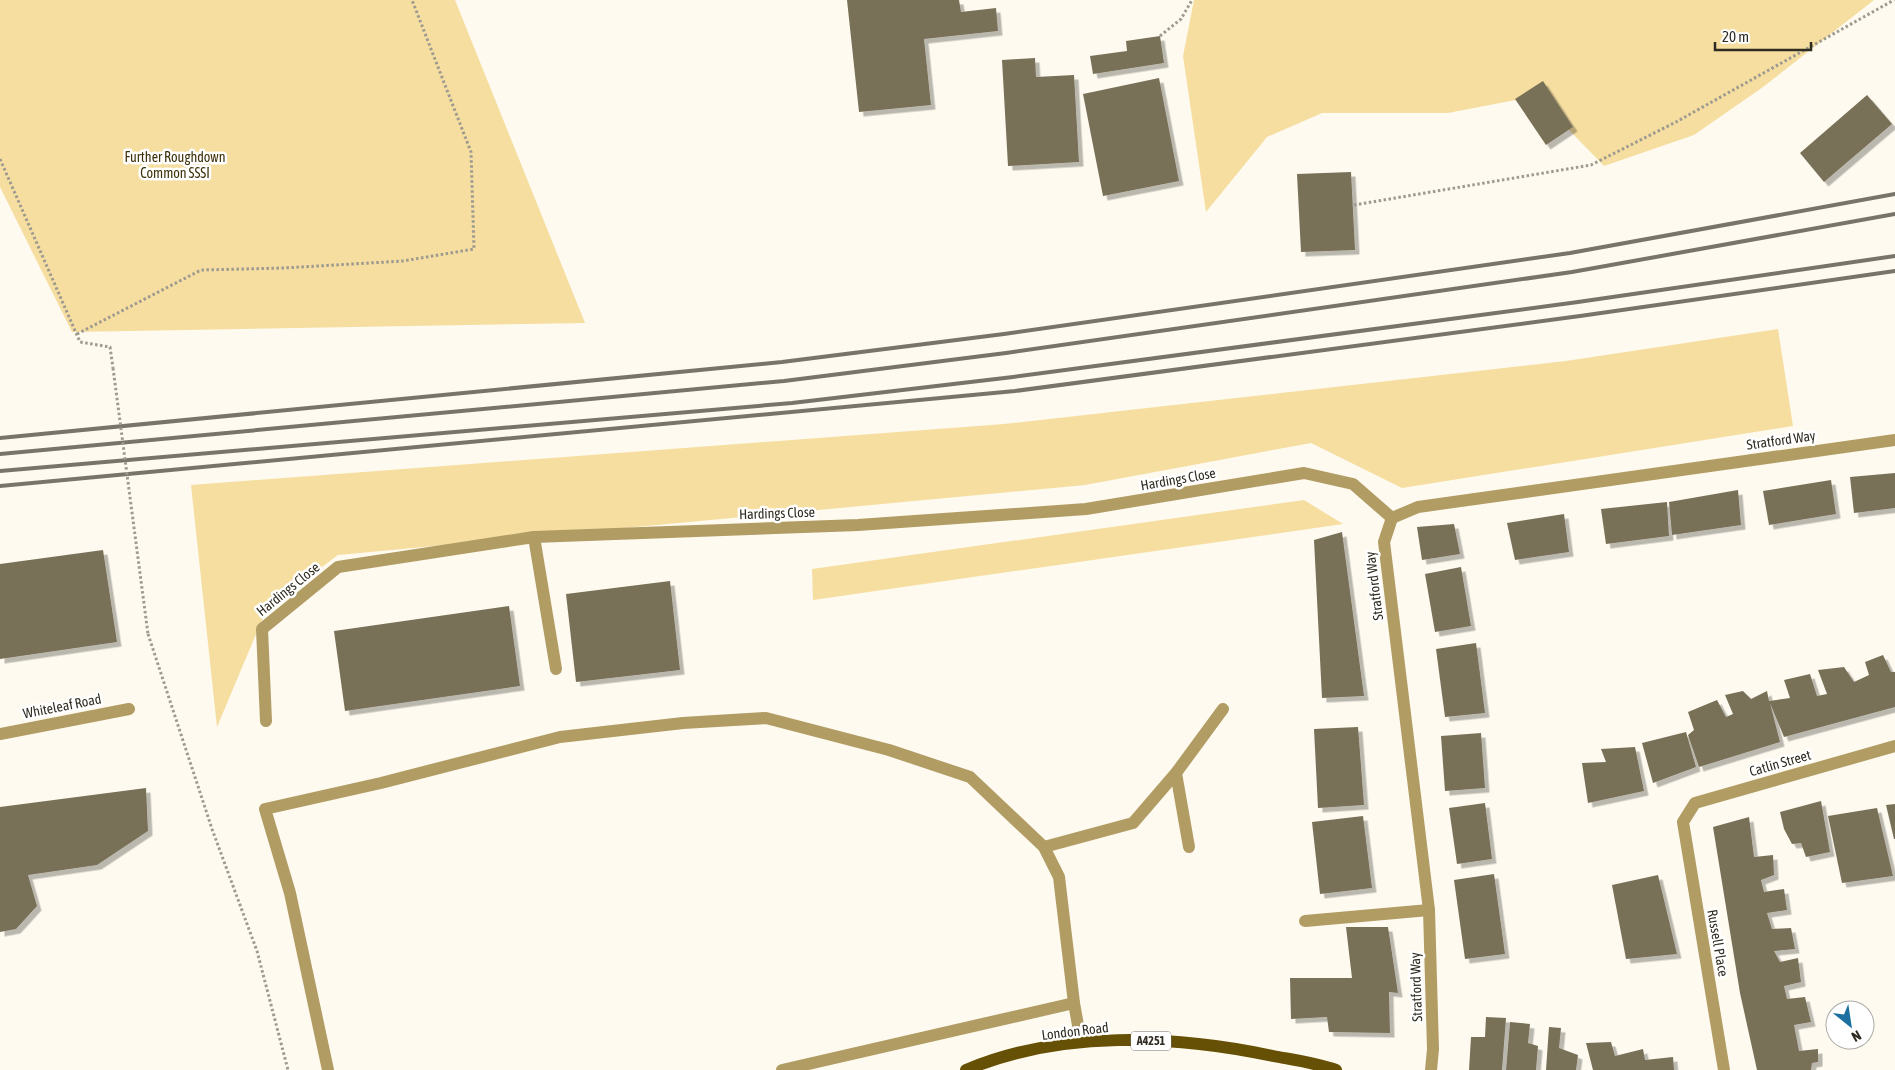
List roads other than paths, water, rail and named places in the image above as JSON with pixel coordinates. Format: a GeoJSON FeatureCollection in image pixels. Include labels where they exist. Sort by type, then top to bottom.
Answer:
{"type":"FeatureCollection","features":[{"type":"Feature","properties":{"kind":"main road","name":"London Road"},"geometry":{"type":"LineString","coordinates":[[966,1070],[996,1057],[1081,1042],[1139,1040],[1234,1048],[1336,1070]]}},
{"type":"Feature","properties":{"kind":"street","name":"Stratford Way"},"geometry":{"type":"LineString","coordinates":[[1431,1070],[1433,1049],[1429,910],[1384,542],[1392,518],[1418,507],[1895,440]]}},
{"type":"Feature","properties":{"kind":"street","name":"Hardings Close"},"geometry":{"type":"LineString","coordinates":[[266,720],[262,629],[338,567],[534,537],[858,525],[1086,509],[1304,473],[1353,484],[1392,518]]}},
{"type":"Feature","properties":{"kind":"street"},"geometry":{"type":"LineString","coordinates":[[534,537],[556,669]]}},
{"type":"Feature","properties":{"kind":"street","name":"Whiteleaf Road"},"geometry":{"type":"LineString","coordinates":[[0,734],[129,709]]}},
{"type":"Feature","properties":{"kind":"street"},"geometry":{"type":"LineString","coordinates":[[1044,847],[1133,823],[1176,773],[1224,709]]}},
{"type":"Feature","properties":{"kind":"street"},"geometry":{"type":"LineString","coordinates":[[328,1070],[290,894],[265,809],[381,783],[560,737],[683,723],[766,718],[888,750],[970,777],[1044,847],[1059,877],[1074,1003],[1081,1042]]}},
{"type":"Feature","properties":{"kind":"street","name":"Catlin Street"},"geometry":{"type":"LineString","coordinates":[[1682,822],[1695,803],[1895,746]]}},
{"type":"Feature","properties":{"kind":"street"},"geometry":{"type":"LineString","coordinates":[[1176,773],[1190,847]]}},
{"type":"Feature","properties":{"kind":"street","name":"Russell Place"},"geometry":{"type":"LineString","coordinates":[[1682,822],[1724,1070]]}},
{"type":"Feature","properties":{"kind":"street"},"geometry":{"type":"LineString","coordinates":[[1305,922],[1429,910]]}},
{"type":"Feature","properties":{"kind":"street"},"geometry":{"type":"LineString","coordinates":[[782,1070],[1074,1003]]}},
{"type":"Feature","properties":{"kind":"railway"},"geometry":{"type":"LineString","coordinates":[[0,438],[782,362],[1004,334],[1570,253],[1895,194]]}},
{"type":"Feature","properties":{"kind":"railway"},"geometry":{"type":"LineString","coordinates":[[0,454],[784,381],[1006,353],[1572,272],[1895,214]]}},
{"type":"Feature","properties":{"kind":"railway"},"geometry":{"type":"LineString","coordinates":[[0,471],[792,403],[1013,377],[1578,302],[1895,256]]}},
{"type":"Feature","properties":{"kind":"railway"},"geometry":{"type":"LineString","coordinates":[[0,486],[1015,391],[1580,316],[1895,271]]}},
{"type":"Feature","properties":{"kind":"park label","name":"Further Roughdown Common SSSI"},"geometry":{"type":"Point","coordinates":[175,166]}}]}
